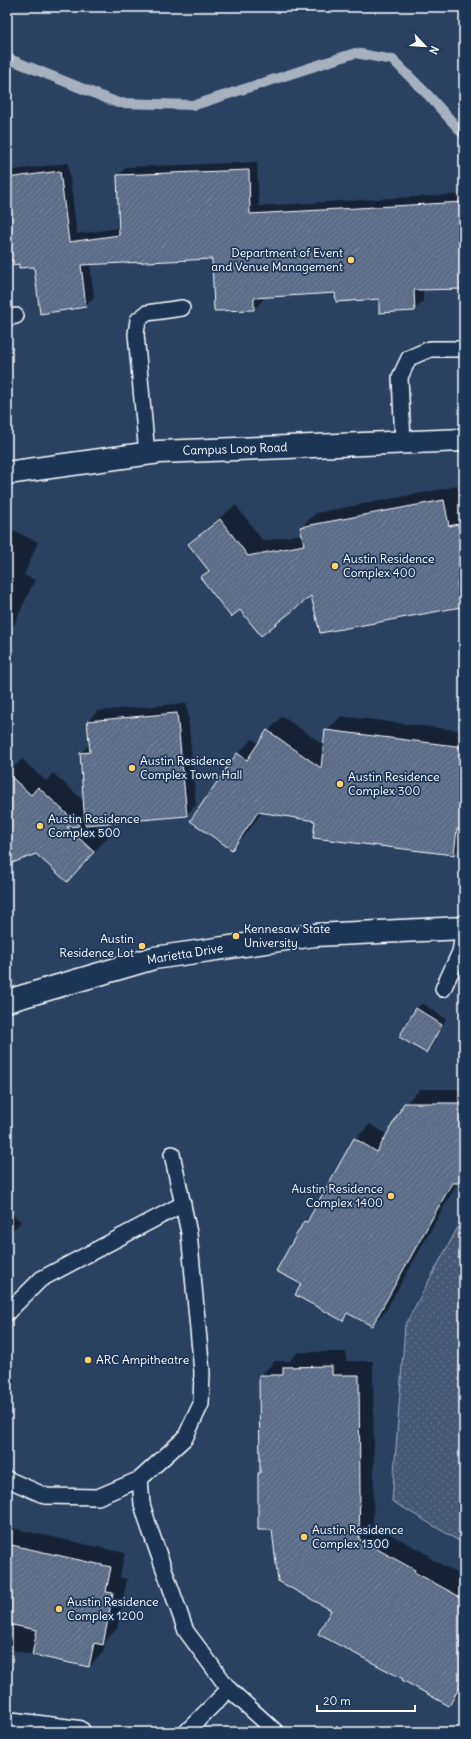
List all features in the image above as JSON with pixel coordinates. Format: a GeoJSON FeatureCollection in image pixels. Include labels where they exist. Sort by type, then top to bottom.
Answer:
{"type":"FeatureCollection","features":[{"type":"Feature","properties":{"kind":"street","name":"Campus Loop Road"},"geometry":{"type":"LineString","coordinates":[[7,473],[147,454],[464,440]]}},
{"type":"Feature","properties":{"kind":"street","name":"Marietta Drive"},"geometry":{"type":"LineString","coordinates":[[7,1001],[154,958],[315,935],[464,928]]}},
{"type":"Feature","properties":{"kind":"street"},"geometry":{"type":"LineString","coordinates":[[7,1723],[79,1732]]}},
{"type":"Feature","properties":{"kind":"lane"},"geometry":{"type":"LineString","coordinates":[[147,454],[136,334],[138,320],[147,313],[182,308]]}},
{"type":"Feature","properties":{"kind":"lane"},"geometry":{"type":"LineString","coordinates":[[403,442],[400,377],[409,358],[430,349],[464,349]]}},
{"type":"Feature","properties":{"kind":"lane"},"geometry":{"type":"LineString","coordinates":[[442,989],[460,952],[464,928]]}},
{"type":"Feature","properties":{"kind":"lane"},"geometry":{"type":"LineString","coordinates":[[7,1479],[46,1496],[98,1497],[140,1479],[185,1438],[201,1404],[202,1372],[189,1233],[172,1154]]}},
{"type":"Feature","properties":{"kind":"lane"},"geometry":{"type":"LineString","coordinates":[[7,1313],[41,1279],[183,1204]]}},
{"type":"Feature","properties":{"kind":"lane"},"geometry":{"type":"LineString","coordinates":[[140,1479],[142,1504],[186,1631],[229,1689],[276,1732]]}},
{"type":"Feature","properties":{"kind":"lane"},"geometry":{"type":"LineString","coordinates":[[186,1732],[229,1689]]}},
{"type":"Feature","properties":{"kind":"shaded area"},"geometry":{"type":"Polygon","coordinates":[[[464,1216],[464,1544],[392,1501],[405,1325],[464,1216]]]}},
{"type":"Feature","properties":{"kind":"building"},"geometry":{"type":"Polygon","coordinates":[[[249,170],[250,214],[464,202],[464,289],[414,290],[415,311],[379,313],[379,299],[336,302],[335,293],[254,298],[254,310],[214,311],[212,259],[81,265],[86,307],[40,314],[34,267],[19,268],[19,264],[13,265],[13,260],[7,261],[7,178],[60,171],[69,242],[119,235],[117,175],[249,170]]]}},
{"type":"Feature","properties":{"kind":"building","name":"Austin Residence Complex 400"},"geometry":{"type":"Polygon","coordinates":[[[444,500],[449,526],[458,524],[464,554],[464,581],[457,583],[461,607],[320,633],[311,596],[261,636],[240,610],[231,617],[200,577],[209,571],[188,544],[220,519],[248,556],[304,545],[300,527],[444,500]]]}},
{"type":"Feature","properties":{"kind":"building","name":"Austin Residence Complex Town Hall"},"geometry":{"type":"Polygon","coordinates":[[[177,713],[187,816],[85,825],[80,753],[90,752],[87,721],[177,713]]]}},
{"type":"Feature","properties":{"kind":"building","name":"Austin Residence Complex 300"},"geometry":{"type":"Polygon","coordinates":[[[267,730],[321,768],[325,730],[464,747],[464,830],[457,829],[454,855],[313,838],[315,821],[258,812],[232,850],[190,821],[237,753],[247,760],[267,730]]]}},
{"type":"Feature","properties":{"kind":"building","name":"Austin Residence Complex 500"},"geometry":{"type":"Polygon","coordinates":[[[7,773],[31,795],[38,787],[80,826],[67,827],[94,852],[67,882],[36,854],[7,865],[7,773]]]}},
{"type":"Feature","properties":{"kind":"building"},"geometry":{"type":"Polygon","coordinates":[[[416,1008],[442,1025],[426,1053],[399,1037],[416,1008]]]}},
{"type":"Feature","properties":{"kind":"building","name":"Austin Residence Complex 1400"},"geometry":{"type":"Polygon","coordinates":[[[404,1103],[464,1103],[464,1183],[452,1183],[372,1326],[347,1313],[343,1321],[295,1295],[301,1284],[276,1271],[304,1221],[307,1222],[354,1138],[377,1152],[404,1103]]]}},
{"type":"Feature","properties":{"kind":"building","name":"Austin Residence Complex 1300"},"geometry":{"type":"Polygon","coordinates":[[[332,1366],[332,1375],[359,1375],[359,1539],[415,1570],[414,1572],[464,1599],[464,1680],[449,1706],[402,1680],[403,1679],[318,1634],[331,1610],[278,1581],[272,1530],[258,1530],[258,1473],[260,1473],[259,1375],[283,1375],[283,1367],[332,1366]]]}},
{"type":"Feature","properties":{"kind":"building","name":"Austin Residence Complex 1200"},"geometry":{"type":"Polygon","coordinates":[[[7,1544],[111,1567],[106,1592],[113,1593],[103,1645],[94,1643],[89,1667],[32,1655],[37,1630],[7,1624],[7,1544]]]}},
{"type":"Feature","properties":{"kind":"waterway"},"geometry":{"type":"LineString","coordinates":[[7,58],[118,103],[195,105],[355,53],[393,60],[429,96],[464,135]]}},
{"type":"Feature","properties":{"kind":"place","name":"Department of Event and Venue Management"},"geometry":{"type":"Point","coordinates":[351,260]}},
{"type":"Feature","properties":{"kind":"place","name":"Austin Residence Complex 400"},"geometry":{"type":"Point","coordinates":[335,566]}},
{"type":"Feature","properties":{"kind":"place","name":"Austin Residence Complex Town Hall"},"geometry":{"type":"Point","coordinates":[132,768]}},
{"type":"Feature","properties":{"kind":"place","name":"Austin Residence Complex 300"},"geometry":{"type":"Point","coordinates":[340,784]}},
{"type":"Feature","properties":{"kind":"place","name":"Austin Residence Complex 500"},"geometry":{"type":"Point","coordinates":[40,826]}},
{"type":"Feature","properties":{"kind":"place","name":"Kennesaw State University"},"geometry":{"type":"Point","coordinates":[236,936]}},
{"type":"Feature","properties":{"kind":"place","name":"Austin Residence Lot"},"geometry":{"type":"Point","coordinates":[142,946]}},
{"type":"Feature","properties":{"kind":"place","name":"Austin Residence Complex 1400"},"geometry":{"type":"Point","coordinates":[391,1196]}},
{"type":"Feature","properties":{"kind":"place","name":"ARC Ampitheatre"},"geometry":{"type":"Point","coordinates":[88,1360]}},
{"type":"Feature","properties":{"kind":"place","name":"Austin Residence Complex 1300"},"geometry":{"type":"Point","coordinates":[304,1537]}},
{"type":"Feature","properties":{"kind":"place","name":"Austin Residence Complex 1200"},"geometry":{"type":"Point","coordinates":[59,1609]}}]}
